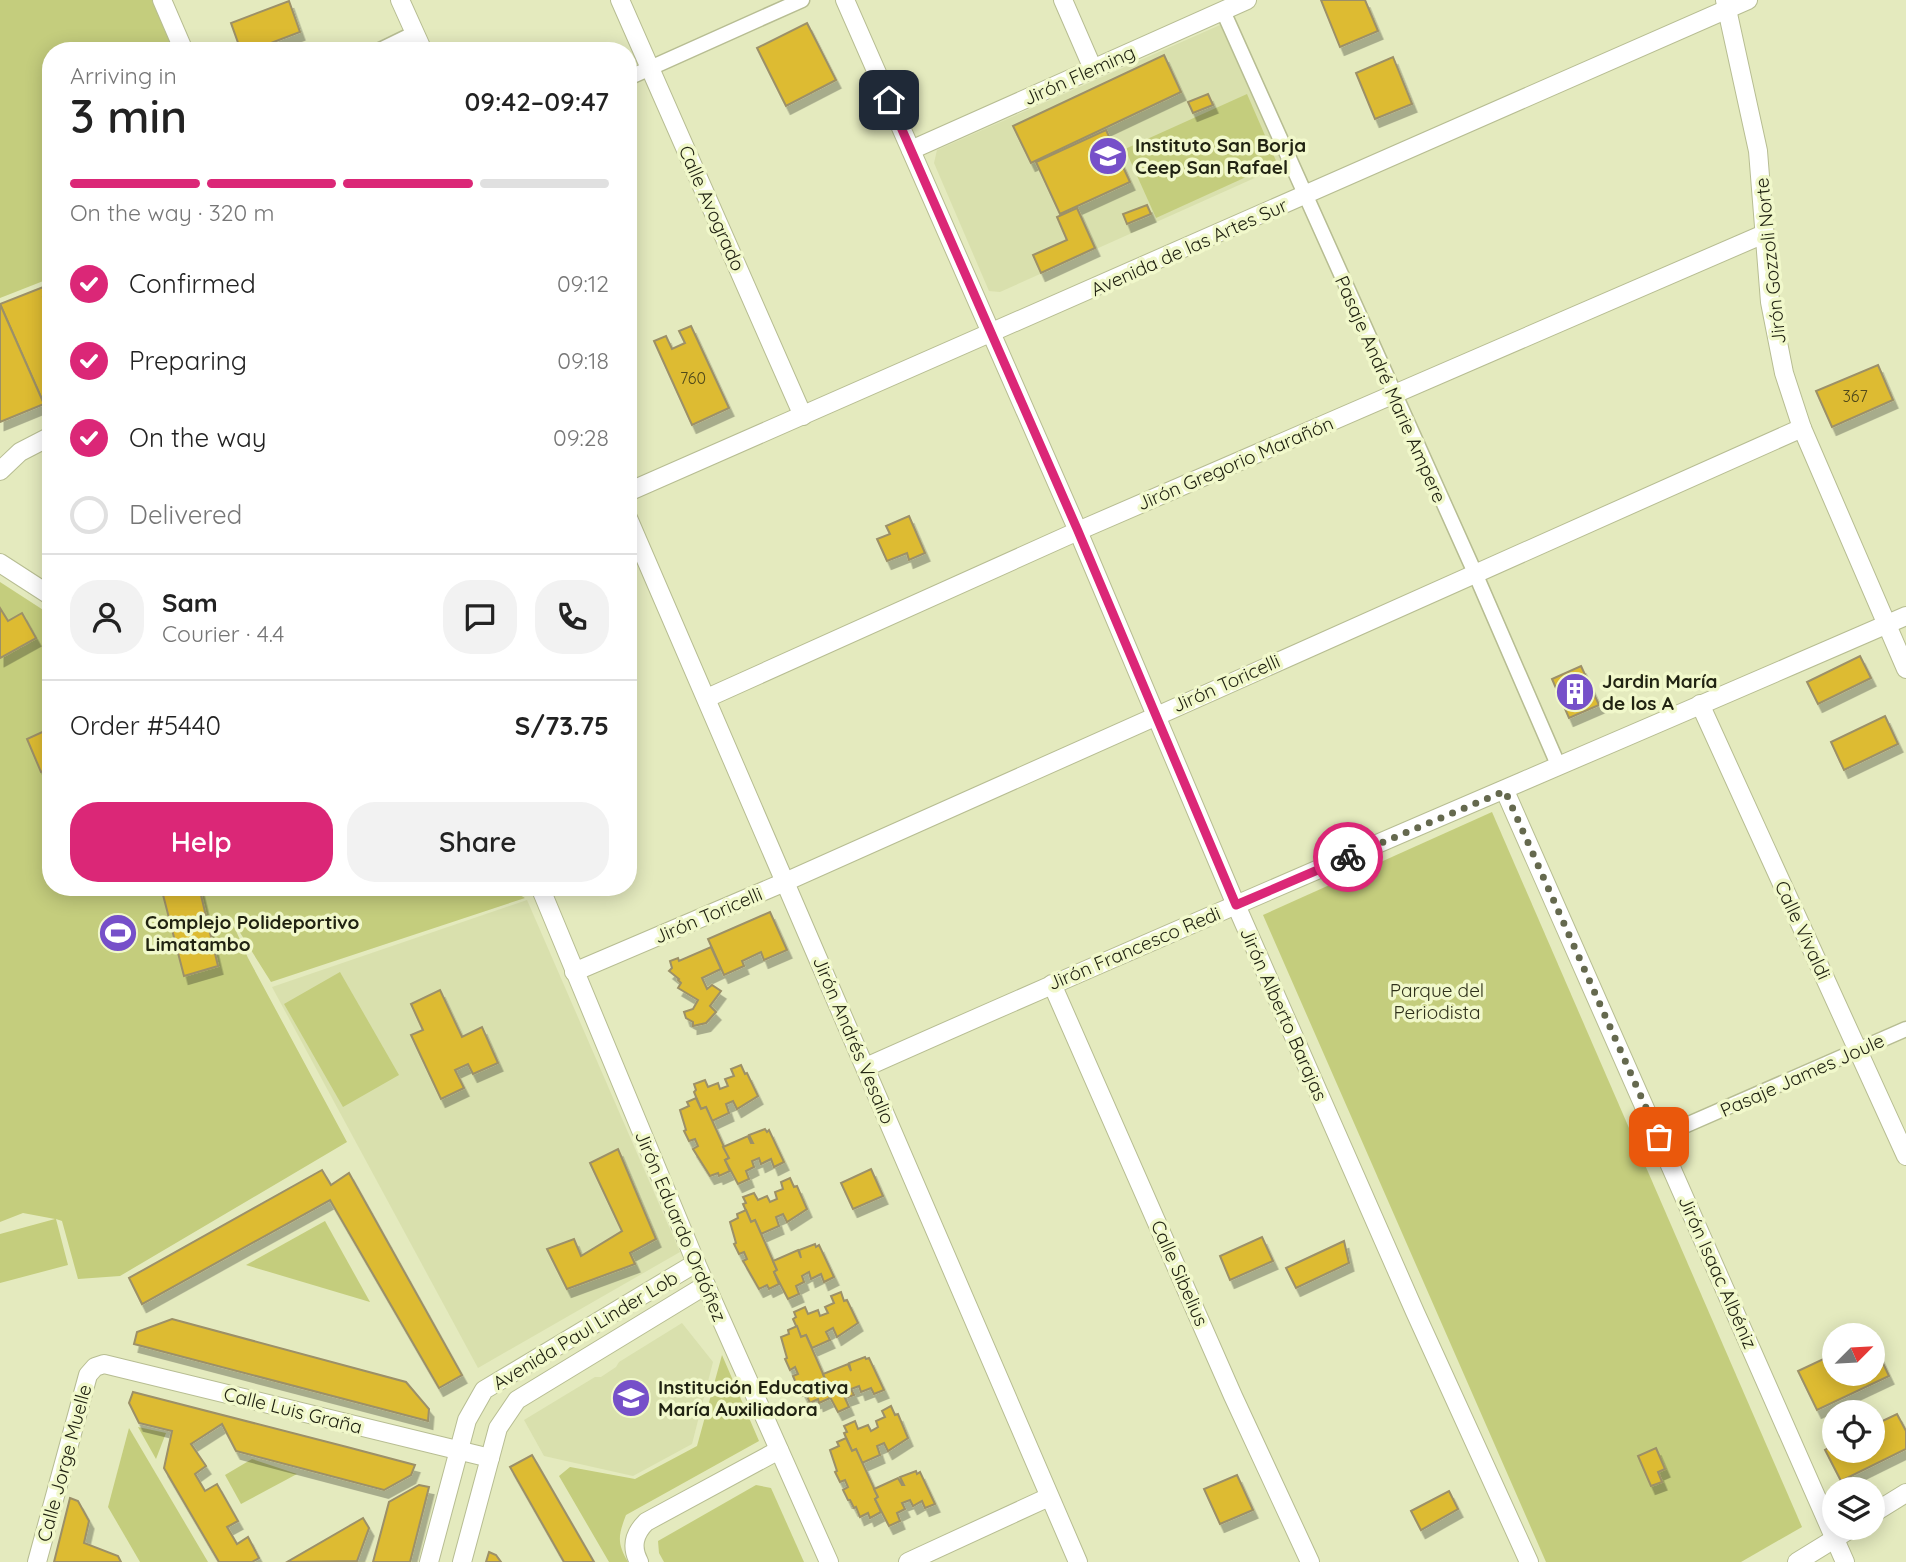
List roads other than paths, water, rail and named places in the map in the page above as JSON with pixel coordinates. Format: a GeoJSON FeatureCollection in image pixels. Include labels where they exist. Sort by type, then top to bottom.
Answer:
{"type":"FeatureCollection","features":[{"type":"Feature","properties":{"kind":"street"},"geometry":{"type":"LineString","coordinates":[[162,0],[180,42]]}},
{"type":"Feature","properties":{"kind":"street"},"geometry":{"type":"LineString","coordinates":[[400,0],[419,42]]}},
{"type":"Feature","properties":{"kind":"street","name":"Calle Avogrado"},"geometry":{"type":"LineString","coordinates":[[620,0],[803,416]]}},
{"type":"Feature","properties":{"kind":"street"},"geometry":{"type":"LineString","coordinates":[[637,74],[802,0]]}},
{"type":"Feature","properties":{"kind":"street","name":"Jirón Alberto Barajas"},"geometry":{"type":"LineString","coordinates":[[845,0],[1078,531],[1236,905],[1415,1312],[1529,1562]]}},
{"type":"Feature","properties":{"kind":"street"},"geometry":{"type":"LineString","coordinates":[[1063,0],[1093,69]]}},
{"type":"Feature","properties":{"kind":"street","name":"Jirón Fleming"},"geometry":{"type":"LineString","coordinates":[[911,150],[1247,0]]}},
{"type":"Feature","properties":{"kind":"street","name":"Avenida de las Artes Sur"},"geometry":{"type":"LineString","coordinates":[[637,488],[1305,195],[1726,5],[1748,0]]}},
{"type":"Feature","properties":{"kind":"street","name":"Jirón Gozzoli Norte"},"geometry":{"type":"LineString","coordinates":[[1726,5],[1758,152],[1770,302],[1782,361],[1802,428],[1906,669]]}},
{"type":"Feature","properties":{"kind":"street","name":"Pasaje André Marie Ampere"},"geometry":{"type":"LineString","coordinates":[[1223,11],[1559,767]]}},
{"type":"Feature","properties":{"kind":"street"},"geometry":{"type":"LineString","coordinates":[[396,42],[415,33]]}},
{"type":"Feature","properties":{"kind":"street","name":"Jirón Gregorio Marañón"},"geometry":{"type":"LineString","coordinates":[[707,698],[1078,531],[1764,234]]}},
{"type":"Feature","properties":{"kind":"street","name":"Jirón Toricelli"},"geometry":{"type":"LineString","coordinates":[[573,972],[785,882],[1802,428]]}},
{"type":"Feature","properties":{"kind":"street"},"geometry":{"type":"LineString","coordinates":[[0,471],[20,452],[42,441]]}},
{"type":"Feature","properties":{"kind":"street","name":"Jirón Andrés Vesalio"},"geometry":{"type":"LineString","coordinates":[[637,539],[1078,1562]]}},
{"type":"Feature","properties":{"kind":"street"},"geometry":{"type":"LineString","coordinates":[[0,563],[42,590]]}},
{"type":"Feature","properties":{"kind":"street","name":"Jirón Francesco Redi"},"geometry":{"type":"LineString","coordinates":[[866,1068],[1052,984],[1906,616]]}},
{"type":"Feature","properties":{"kind":"street","name":"Calle Vivaldi"},"geometry":{"type":"LineString","coordinates":[[1700,704],[1906,1156]]}},
{"type":"Feature","properties":{"kind":"street","name":"Jirón Isaac Albéniz"},"geometry":{"type":"LineString","coordinates":[[1505,791],[1822,1509]]}},
{"type":"Feature","properties":{"kind":"street","name":"Jirón Eduardo Ordóñez"},"geometry":{"type":"LineString","coordinates":[[543,896],[696,1263],[829,1562]]}},
{"type":"Feature","properties":{"kind":"street","name":"Calle Sibelius"},"geometry":{"type":"LineString","coordinates":[[1052,984],[1233,1396],[1310,1562]]}},
{"type":"Feature","properties":{"kind":"street","name":"Pasaje James Joule"},"geometry":{"type":"LineString","coordinates":[[1659,1137],[1906,1029]]}},
{"type":"Feature","properties":{"kind":"street","name":"Avenida Paul Linder Lob"},"geometry":{"type":"LineString","coordinates":[[429,1562],[467,1420],[484,1391],[696,1263]]}},
{"type":"Feature","properties":{"kind":"street","name":"Avenida Paul Linder Lob"},"geometry":{"type":"LineString","coordinates":[[462,1562],[498,1428],[517,1400],[706,1285]]}},
{"type":"Feature","properties":{"kind":"street","name":"Calle Luis Graña"},"geometry":{"type":"LineString","coordinates":[[95,1367],[104,1364],[490,1458]]}},
{"type":"Feature","properties":{"kind":"street","name":"Calle Jorge Muelle"},"geometry":{"type":"LineString","coordinates":[[37,1562],[88,1375],[95,1367]]}},
{"type":"Feature","properties":{"kind":"street"},"geometry":{"type":"LineString","coordinates":[[639,1562],[634,1550],[635,1538],[642,1526],[779,1450]]}},
{"type":"Feature","properties":{"kind":"street"},"geometry":{"type":"LineString","coordinates":[[1885,1506],[1906,1493]]}},
{"type":"Feature","properties":{"kind":"street"},"geometry":{"type":"LineString","coordinates":[[908,1562],[1049,1497]]}},
{"type":"Feature","properties":{"kind":"street"},"geometry":{"type":"LineString","coordinates":[[1797,1562],[1833,1540]]}},
{"type":"Feature","properties":{"kind":"street","name":"Jirón Isaac Albéniz"},"geometry":{"type":"LineString","coordinates":[[1835,1540],[1845,1562]]}},
{"type":"Feature","properties":{"kind":"place","name":"Instituto San Borja Ceep San Rafael"},"geometry":{"type":"Point","coordinates":[1108,156]}},
{"type":"Feature","properties":{"kind":"place","name":"Jardin María de los A"},"geometry":{"type":"Point","coordinates":[1575,692]}},
{"type":"Feature","properties":{"kind":"place","name":"Complejo Polideportivo Limatambo"},"geometry":{"type":"Point","coordinates":[118,933]}},
{"type":"Feature","properties":{"kind":"place","name":"Institución Educativa María Auxiliadora"},"geometry":{"type":"Point","coordinates":[631,1398]}},
{"type":"Feature","properties":{"kind":"park label","name":"Parque del Periodista"},"geometry":{"type":"Point","coordinates":[1437,1001]}}]}
